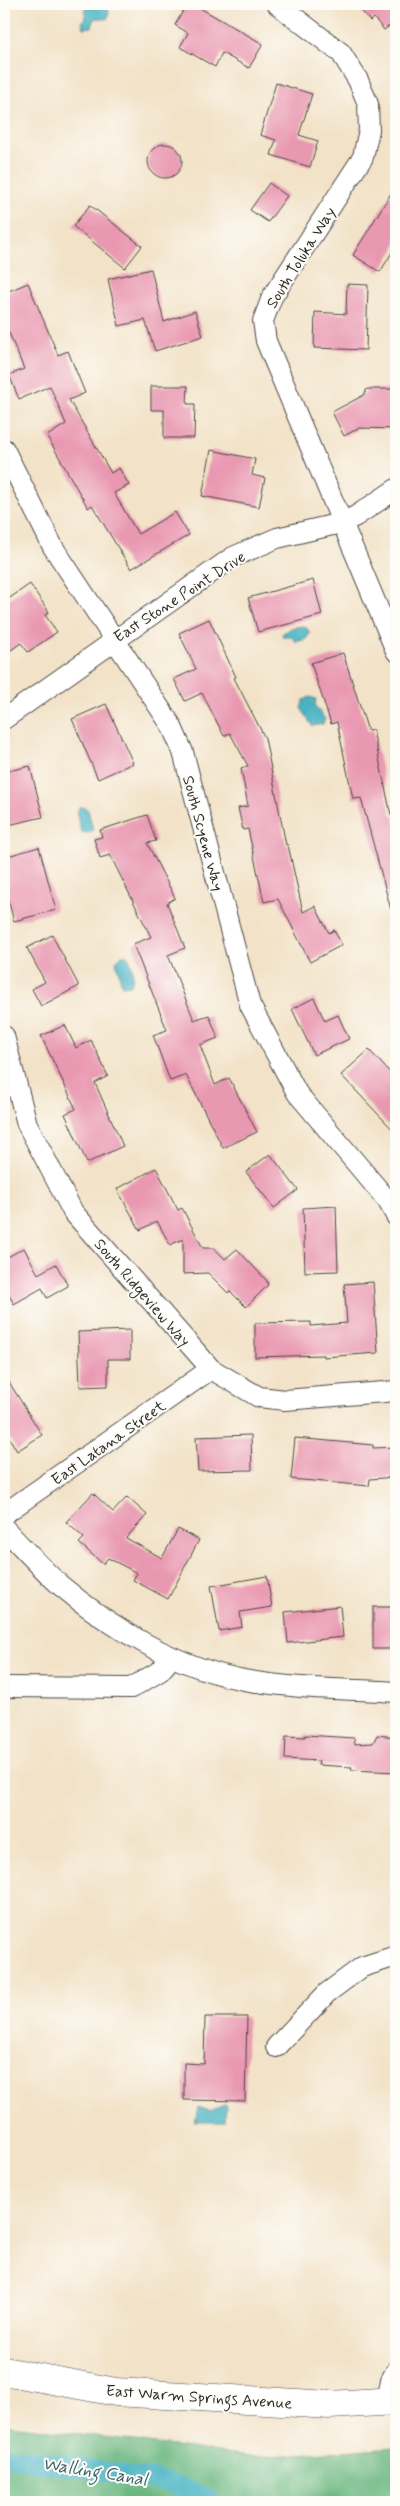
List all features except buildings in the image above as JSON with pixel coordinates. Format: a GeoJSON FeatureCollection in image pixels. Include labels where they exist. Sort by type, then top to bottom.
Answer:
{"type":"FeatureCollection","features":[{"type":"Feature","properties":{"kind":"street","name":"South Toluka Way"},"geometry":{"type":"LineString","coordinates":[[277,4],[341,52],[358,80],[368,104],[370,130],[363,157],[272,297],[263,321],[266,341],[396,651]]}},
{"type":"Feature","properties":{"kind":"street","name":"South Scyene Way"},"geometry":{"type":"LineString","coordinates":[[4,449],[53,547],[171,725],[183,752],[250,1005],[297,1093],[388,1201],[396,1216]]}},
{"type":"Feature","properties":{"kind":"street","name":"East Stone Point Drive"},"geometry":{"type":"LineString","coordinates":[[4,719],[114,639],[232,557],[277,538],[341,523],[356,516],[396,489]]}},
{"type":"Feature","properties":{"kind":"street","name":"South Ridgeview Way"},"geometry":{"type":"LineString","coordinates":[[4,1036],[27,1124],[73,1212],[211,1369],[259,1397],[285,1400],[396,1391]]}},
{"type":"Feature","properties":{"kind":"street","name":"East Latana Street"},"geometry":{"type":"LineString","coordinates":[[4,1514],[211,1369]]}},
{"type":"Feature","properties":{"kind":"street"},"geometry":{"type":"LineString","coordinates":[[4,1528],[59,1584],[107,1622],[172,1657],[243,1679],[293,1686],[396,1692]]}},
{"type":"Feature","properties":{"kind":"street"},"geometry":{"type":"LineString","coordinates":[[4,1687],[131,1688],[160,1671],[172,1657]]}},
{"type":"Feature","properties":{"kind":"street"},"geometry":{"type":"LineString","coordinates":[[276,2048],[327,1993],[362,1967],[396,1956]]}},
{"type":"Feature","properties":{"kind":"street","name":"East Warm Springs Avenue"},"geometry":{"type":"LineString","coordinates":[[4,2370],[116,2392],[330,2406],[392,2401]]}},
{"type":"Feature","properties":{"kind":"street"},"geometry":{"type":"LineString","coordinates":[[392,2401],[391,2380],[396,2371]]}},
{"type":"Feature","properties":{"kind":"green space"},"geometry":{"type":"Polygon","coordinates":[[[4,2424],[257,2457],[396,2447],[396,2502],[4,2502],[4,2424]]]}},
{"type":"Feature","properties":{"kind":"water"},"geometry":{"type":"Polygon","coordinates":[[[84,4],[108,4],[109,15],[107,19],[95,18],[92,27],[84,28],[82,23],[86,15],[84,4]]]}},
{"type":"Feature","properties":{"kind":"water"},"geometry":{"type":"Polygon","coordinates":[[[306,627],[310,633],[306,639],[296,642],[292,637],[283,637],[282,634],[290,628],[306,627]]]}},
{"type":"Feature","properties":{"kind":"water"},"geometry":{"type":"Polygon","coordinates":[[[310,697],[316,699],[315,706],[325,719],[323,724],[312,726],[301,708],[304,700],[310,697]]]}},
{"type":"Feature","properties":{"kind":"water"},"geometry":{"type":"Polygon","coordinates":[[[79,807],[88,810],[93,830],[90,833],[81,832],[77,815],[79,807]]]}},
{"type":"Feature","properties":{"kind":"water"},"geometry":{"type":"Polygon","coordinates":[[[122,955],[127,955],[132,965],[131,985],[122,986],[116,961],[122,955]]]}},
{"type":"Feature","properties":{"kind":"water"},"geometry":{"type":"Polygon","coordinates":[[[226,2105],[225,2122],[195,2122],[198,2107],[210,2111],[226,2105]]]}},
{"type":"Feature","properties":{"kind":"waterway","name":"Walling Canal"},"geometry":{"type":"LineString","coordinates":[[4,2456],[167,2482],[212,2502]]}}]}
